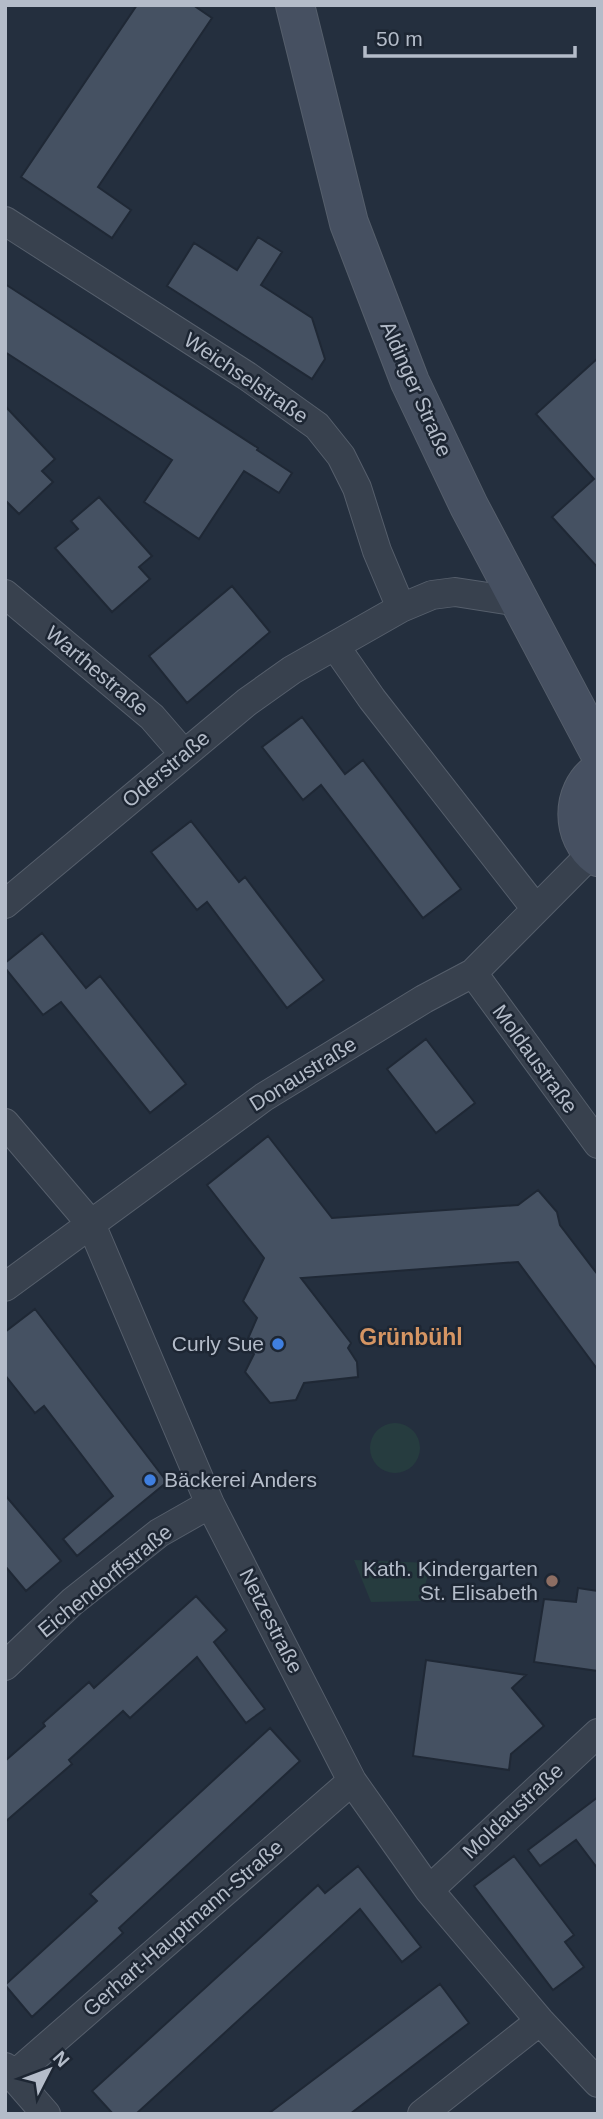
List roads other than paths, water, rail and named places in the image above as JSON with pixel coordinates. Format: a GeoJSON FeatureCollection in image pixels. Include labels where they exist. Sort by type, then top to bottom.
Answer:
{"type":"FeatureCollection","features":[{"type":"Feature","properties":{"kind":"main road","name":"Aldinger Straße"},"geometry":{"type":"LineString","coordinates":[[295,5],[349,223],[410,382],[469,506],[598,750]]}},
{"type":"Feature","properties":{"kind":"main road"},"geometry":{"type":"LineString","coordinates":[[595,855],[582,839],[577,823],[583,789],[598,772]]}},
{"type":"Feature","properties":{"kind":"street","name":"Weichselstraße"},"geometry":{"type":"LineString","coordinates":[[5,221],[247,376],[317,426],[341,456],[357,488],[377,551],[401,608]]}},
{"type":"Feature","properties":{"kind":"street","name":"Oderstraße"},"geometry":{"type":"LineString","coordinates":[[5,904],[184,754],[292,670],[401,608],[432,595],[455,592],[520,602]]}},
{"type":"Feature","properties":{"kind":"street","name":"Warthestraße"},"geometry":{"type":"LineString","coordinates":[[5,594],[152,717],[184,754]]}},
{"type":"Feature","properties":{"kind":"street"},"geometry":{"type":"LineString","coordinates":[[335,646],[388,720],[536,909]]}},
{"type":"Feature","properties":{"kind":"street","name":"Donaustraße"},"geometry":{"type":"LineString","coordinates":[[5,1287],[264,1097],[424,999],[473,973],[536,909],[595,855]]}},
{"type":"Feature","properties":{"kind":"street","name":"Moldaustraße"},"geometry":{"type":"LineString","coordinates":[[473,973],[598,1144]]}},
{"type":"Feature","properties":{"kind":"street","name":"Netzestraße"},"geometry":{"type":"LineString","coordinates":[[5,1123],[91,1224],[210,1504],[352,1781],[429,1890],[540,2021],[598,2083]]}},
{"type":"Feature","properties":{"kind":"street","name":"Eichendorffstraße"},"geometry":{"type":"LineString","coordinates":[[5,1666],[72,1602],[148,1541],[210,1504]]}},
{"type":"Feature","properties":{"kind":"street","name":"Moldaustraße"},"geometry":{"type":"LineString","coordinates":[[429,1890],[598,1733]]}},
{"type":"Feature","properties":{"kind":"street","name":"Gerhart-Hauptmann-Straße"},"geometry":{"type":"LineString","coordinates":[[9,2071],[352,1781]]}},
{"type":"Feature","properties":{"kind":"street"},"geometry":{"type":"LineString","coordinates":[[422,2114],[540,2021]]}},
{"type":"Feature","properties":{"kind":"street"},"geometry":{"type":"LineString","coordinates":[[9,2071],[46,2114]]}},
{"type":"Feature","properties":{"kind":"place","name":"Curly Sue"},"geometry":{"type":"Point","coordinates":[278,1344]}},
{"type":"Feature","properties":{"kind":"place","name":"Bäckerei Anders"},"geometry":{"type":"Point","coordinates":[150,1480]}},
{"type":"Feature","properties":{"kind":"place","name":"Kath. Kindergarten St. Elisabeth"},"geometry":{"type":"Point","coordinates":[552,1581]}},
{"type":"Feature","properties":{"kind":"district","name":"Grünbühl"},"geometry":{"type":"Point","coordinates":[411,1337]}}]}
